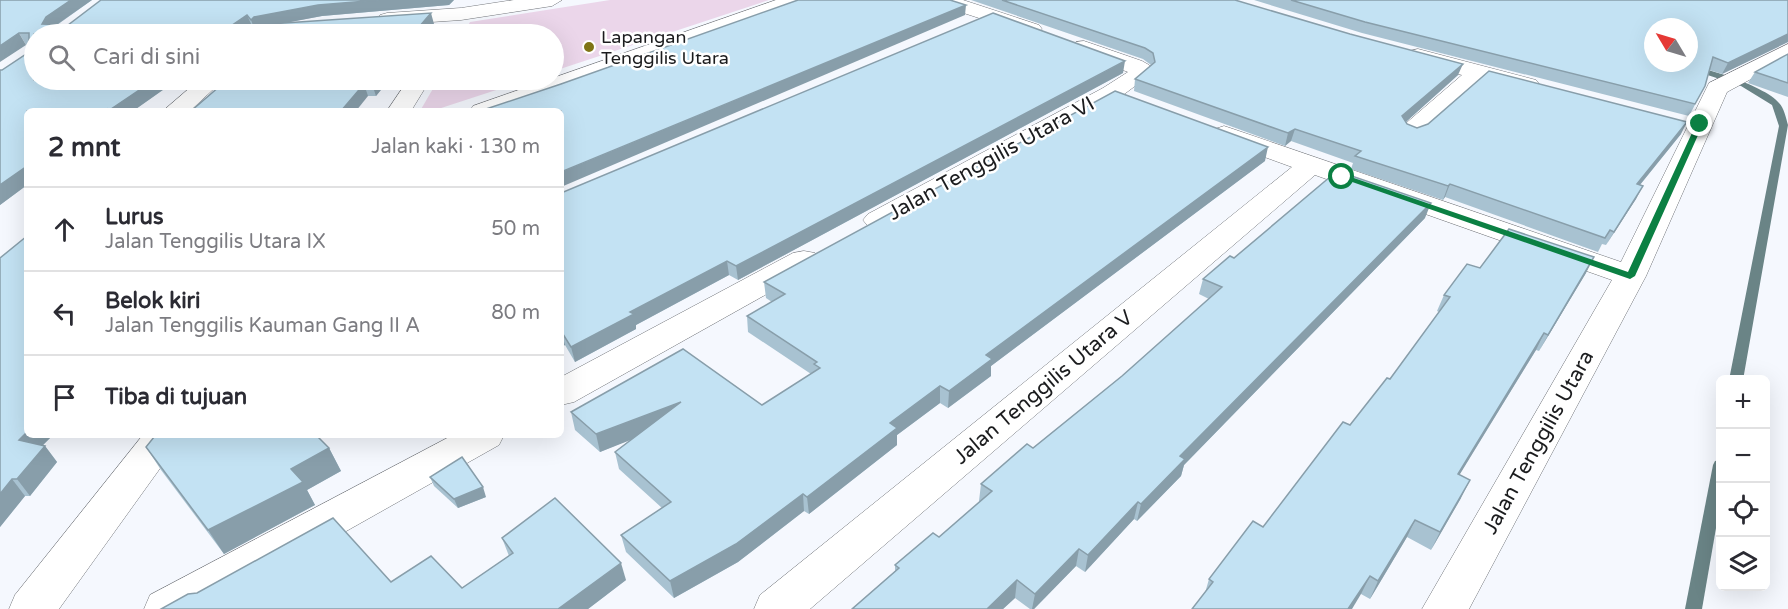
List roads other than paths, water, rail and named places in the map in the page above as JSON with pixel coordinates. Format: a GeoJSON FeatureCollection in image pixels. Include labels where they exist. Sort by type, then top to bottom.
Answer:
{"type":"FeatureCollection","features":[{"type":"Feature","properties":{"kind":"street"},"geometry":{"type":"LineString","coordinates":[[369,20],[461,14],[552,0]]}},
{"type":"Feature","properties":{"kind":"street"},"geometry":{"type":"LineString","coordinates":[[564,82],[794,0]]}},
{"type":"Feature","properties":{"kind":"street"},"geometry":{"type":"LineString","coordinates":[[944,0],[1046,34]]}},
{"type":"Feature","properties":{"kind":"street"},"geometry":{"type":"LineString","coordinates":[[454,24],[461,14]]}},
{"type":"Feature","properties":{"kind":"street"},"geometry":{"type":"LineString","coordinates":[[959,28],[990,14]]}},
{"type":"Feature","properties":{"kind":"street","name":"Jalan Tenggilis Utara VI"},"geometry":{"type":"LineString","coordinates":[[564,391],[1111,93],[1140,91],[1141,70],[1068,42]]}},
{"type":"Feature","properties":{"kind":"street"},"geometry":{"type":"LineString","coordinates":[[1739,76],[1788,50]]}},
{"type":"Feature","properties":{"kind":"street"},"geometry":{"type":"LineString","coordinates":[[1400,51],[1544,89]]}},
{"type":"Feature","properties":{"kind":"street"},"geometry":{"type":"LineString","coordinates":[[1413,130],[1479,72]]}},
{"type":"Feature","properties":{"kind":"street"},"geometry":{"type":"LineString","coordinates":[[1739,76],[1788,77]]}},
{"type":"Feature","properties":{"kind":"street","name":"Jalan Tenggilis Utara"},"geometry":{"type":"LineString","coordinates":[[1445,609],[1630,276],[1687,126],[1739,76]]}},
{"type":"Feature","properties":{"kind":"street"},"geometry":{"type":"LineString","coordinates":[[179,108],[200,90]]}},
{"type":"Feature","properties":{"kind":"street"},"geometry":{"type":"LineString","coordinates":[[401,108],[413,90]]}},
{"type":"Feature","properties":{"kind":"street"},"geometry":{"type":"LineString","coordinates":[[490,108],[541,90]]}},
{"type":"Feature","properties":{"kind":"street"},"geometry":{"type":"LineString","coordinates":[[1199,125],[1309,166],[1630,276]]}},
{"type":"Feature","properties":{"kind":"street","name":"Jalan Tenggilis Utara V"},"geometry":{"type":"LineString","coordinates":[[777,609],[1309,166]]}},
{"type":"Feature","properties":{"kind":"street"},"geometry":{"type":"LineString","coordinates":[[32,609],[163,438]]}},
{"type":"Feature","properties":{"kind":"street"},"geometry":{"type":"LineString","coordinates":[[166,609],[480,438]]}},
{"type":"Feature","properties":{"kind":"waterway"},"geometry":{"type":"LineString","coordinates":[[1698,70],[1744,84],[1776,104],[1784,126],[1737,375]]}},
{"type":"Feature","properties":{"kind":"waterway"},"geometry":{"type":"LineString","coordinates":[[1694,609],[1717,483]]}},
{"type":"Feature","properties":{"kind":"place","name":"Lapangan Tenggilis Utara"},"geometry":{"type":"Point","coordinates":[589,47]}}]}
